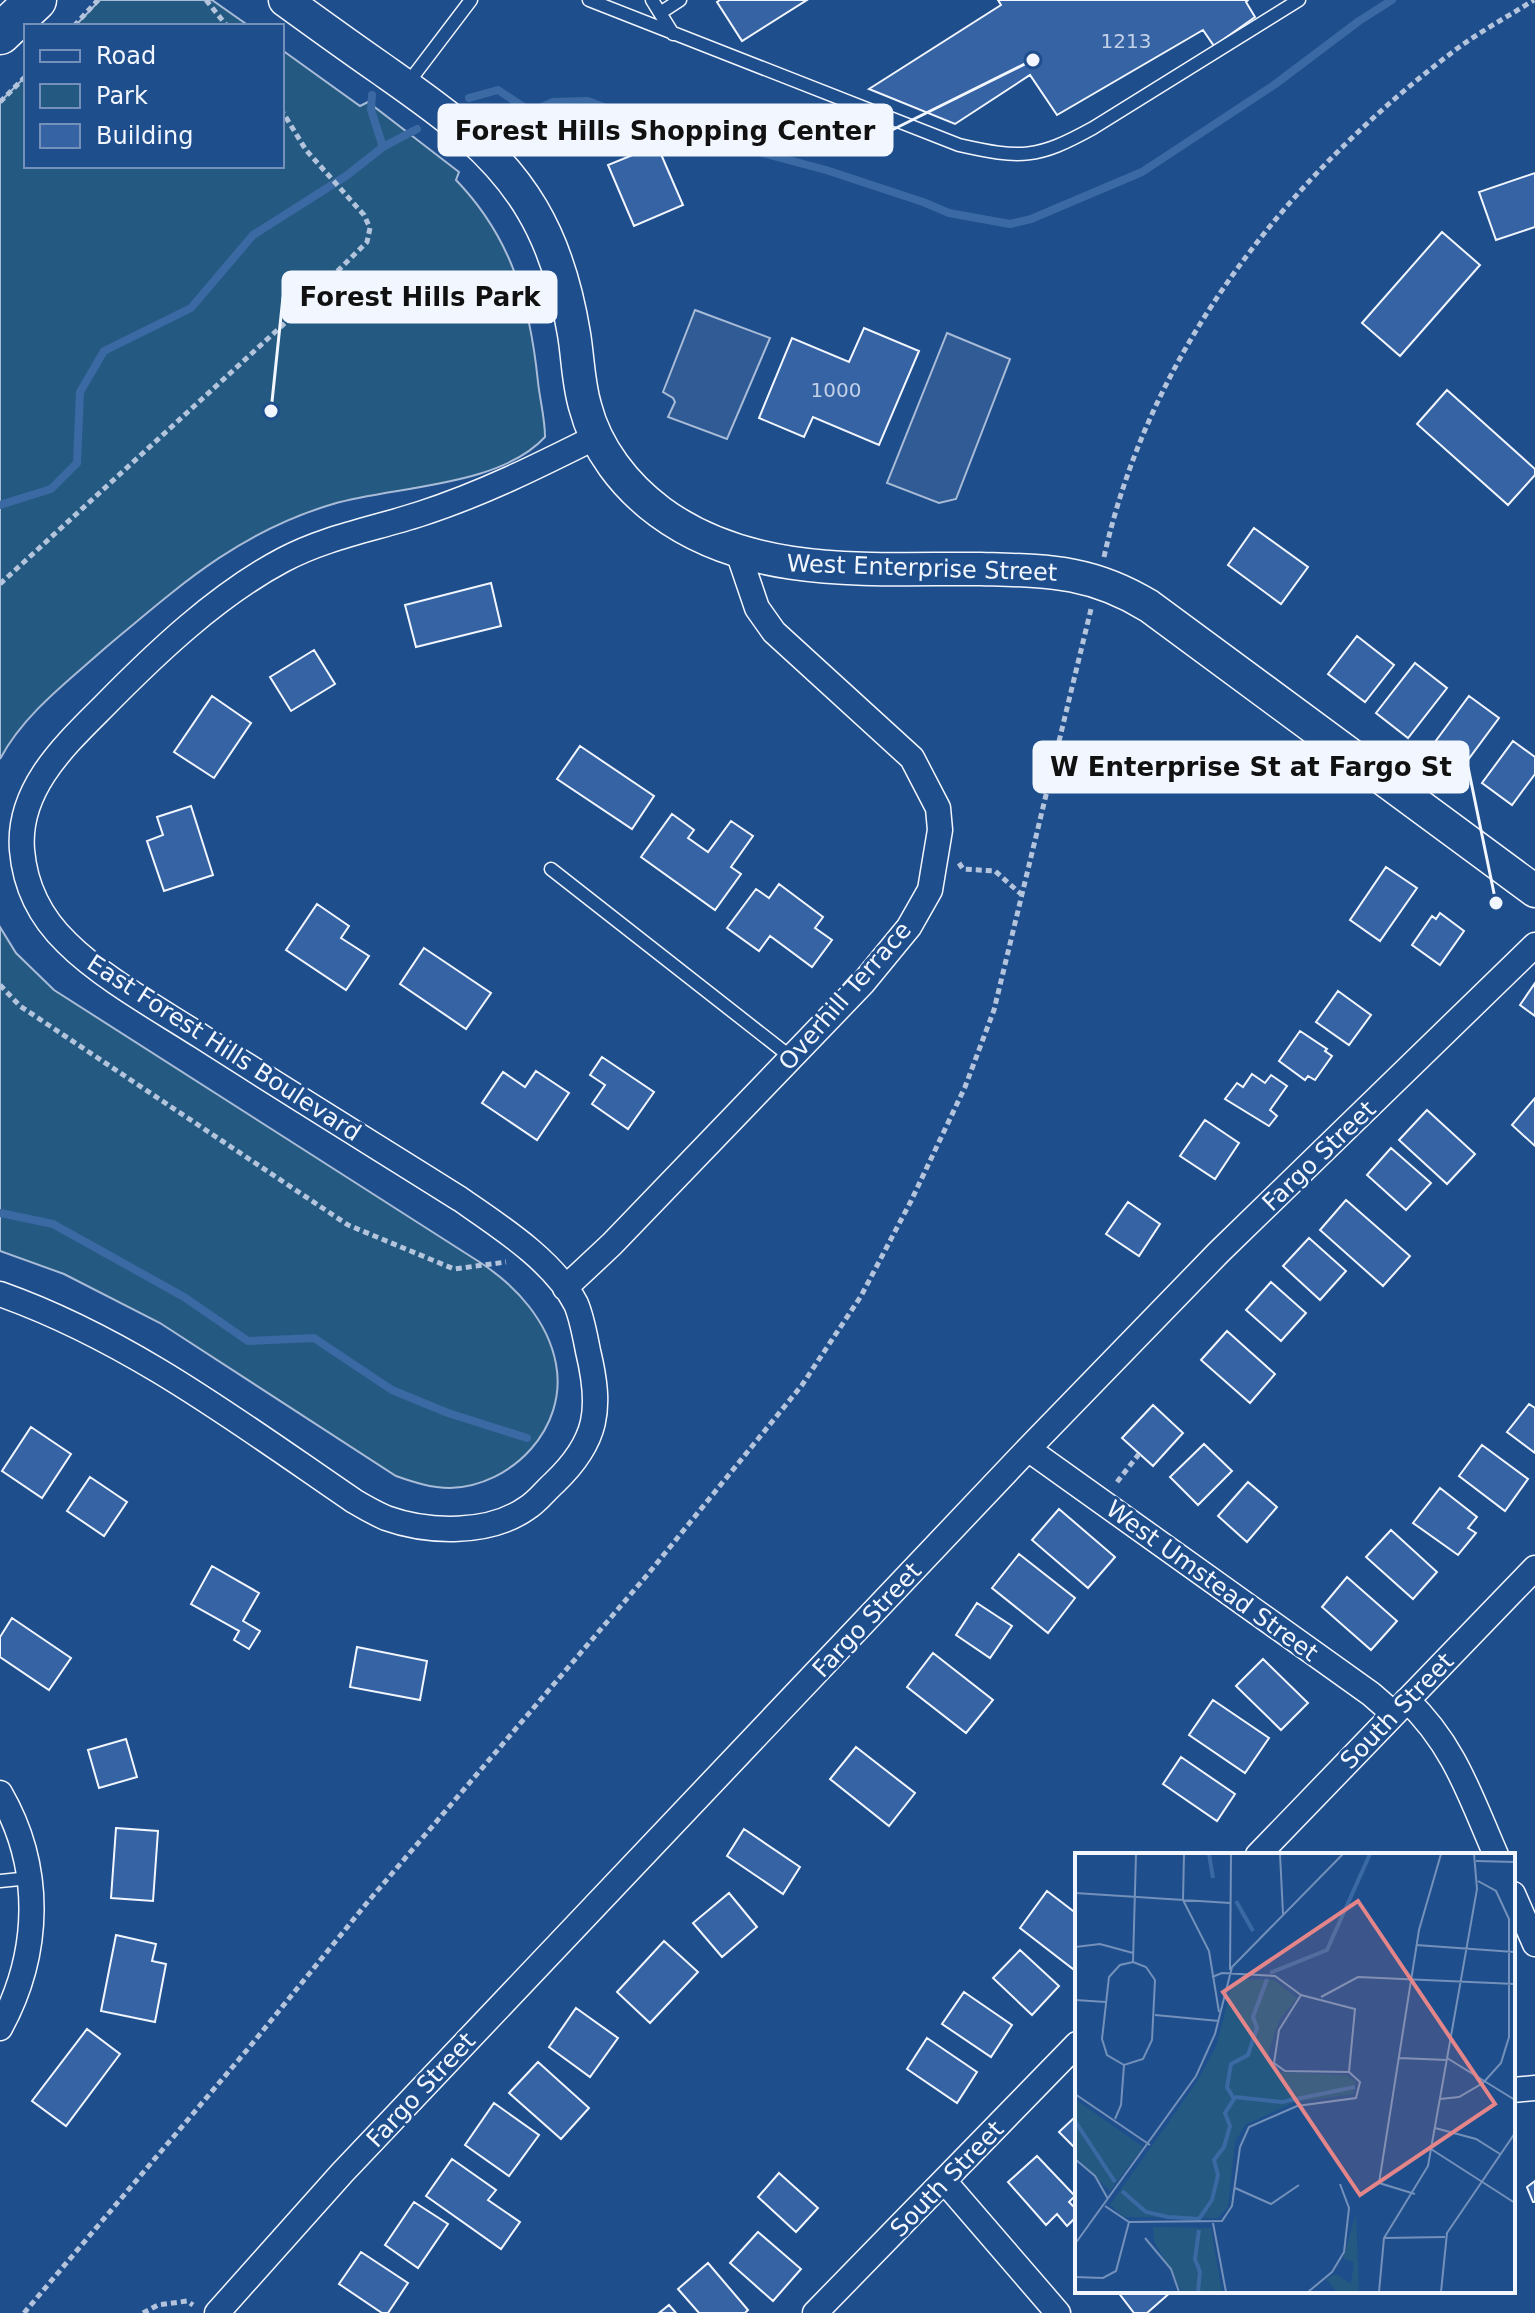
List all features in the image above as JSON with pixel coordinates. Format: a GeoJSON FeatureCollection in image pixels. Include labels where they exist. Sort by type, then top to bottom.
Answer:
{"type":"FeatureCollection","features":[{"type":"Feature","properties":{"kind":"main road"},"geometry":{"type":"LineString","coordinates":[[0,34],[36,0]]}},
{"type":"Feature","properties":{"kind":"street"},"geometry":{"type":"LineString","coordinates":[[285,0],[455,122],[504,168],[533,210],[562,278],[585,406],[596,437],[621,475],[650,504],[682,526],[738,552]]}},
{"type":"Feature","properties":{"kind":"street","name":"East Forest Hills Boulevard"},"geometry":{"type":"LineString","coordinates":[[0,1294],[88,1331],[160,1371],[354,1501],[385,1517],[405,1523],[451,1528],[479,1527],[504,1520],[527,1509],[563,1475],[583,1449],[593,1424],[597,1399],[577,1306],[565,1288],[500,1226],[130,991],[67,944],[33,898],[22,850],[22,828],[36,783],[69,740],[146,663],[237,588],[283,560],[312,547],[470,497],[520,476],[596,437]]}},
{"type":"Feature","properties":{"kind":"street","name":"Overhill Terrace"},"geometry":{"type":"LineString","coordinates":[[565,1288],[612,1244],[863,983],[909,927],[930,890],[940,834],[938,808],[912,758],[774,632],[757,608],[738,552]]}},
{"type":"Feature","properties":{"kind":"street","name":"West Enterprise Street"},"geometry":{"type":"LineString","coordinates":[[738,552],[770,561],[823,566],[1060,572],[1114,587],[1149,606],[1535,891]]}},
{"type":"Feature","properties":{"kind":"street","name":"Fargo Street"},"geometry":{"type":"LineString","coordinates":[[206,2310],[342,2173],[1028,1449],[1219,1252],[1535,945]]}},
{"type":"Feature","properties":{"kind":"street","name":"West Umstead Street"},"geometry":{"type":"LineString","coordinates":[[1028,1449],[1371,1694],[1429,1721],[1450,1750],[1495,1853]]}},
{"type":"Feature","properties":{"kind":"street","name":"South Street"},"geometry":{"type":"LineString","coordinates":[[1260,1853],[1535,1568]]}},
{"type":"Feature","properties":{"kind":"street"},"geometry":{"type":"LineString","coordinates":[[0,1793],[23,1844],[33,1910],[24,1974],[13,2005],[0,2028]]}},
{"type":"Feature","properties":{"kind":"street"},"geometry":{"type":"LineString","coordinates":[[1515,1899],[1535,1944]]}},
{"type":"Feature","properties":{"kind":"street","name":"South Street"},"geometry":{"type":"LineString","coordinates":[[815,2313],[1075,2046]]}},
{"type":"Feature","properties":{"kind":"street"},"geometry":{"type":"LineString","coordinates":[[1515,2090],[1535,2088]]}},
{"type":"Feature","properties":{"kind":"street"},"geometry":{"type":"LineString","coordinates":[[945,2182],[1058,2313]]}},
{"type":"Feature","properties":{"kind":"lane"},"geometry":{"type":"LineString","coordinates":[[406,86],[471,0]]}},
{"type":"Feature","properties":{"kind":"lane"},"geometry":{"type":"LineString","coordinates":[[589,0],[959,145],[995,153],[1028,155],[1060,146],[1093,128],[1299,0]]}},
{"type":"Feature","properties":{"kind":"lane"},"geometry":{"type":"LineString","coordinates":[[652,0],[673,34]]}},
{"type":"Feature","properties":{"kind":"lane"},"geometry":{"type":"LineString","coordinates":[[660,13],[680,0]]}},
{"type":"Feature","properties":{"kind":"lane"},"geometry":{"type":"LineString","coordinates":[[551,869],[792,1058]]}},
{"type":"Feature","properties":{"kind":"lane"},"geometry":{"type":"LineString","coordinates":[[0,1881],[30,1878]]}},
{"type":"Feature","properties":{"kind":"path"},"geometry":{"type":"LineString","coordinates":[[76,24],[98,0]]}},
{"type":"Feature","properties":{"kind":"path"},"geometry":{"type":"LineString","coordinates":[[206,0],[225,24]]}},
{"type":"Feature","properties":{"kind":"path"},"geometry":{"type":"LineString","coordinates":[[1104,555],[1129,475],[1177,361],[1243,260],[1299,190],[1376,116],[1463,44],[1534,0]]}},
{"type":"Feature","properties":{"kind":"path"},"geometry":{"type":"LineString","coordinates":[[0,102],[24,78]]}},
{"type":"Feature","properties":{"kind":"path"},"geometry":{"type":"LineString","coordinates":[[0,584],[286,322],[367,242],[370,228],[364,215],[306,150],[284,114]]}},
{"type":"Feature","properties":{"kind":"path"},"geometry":{"type":"LineString","coordinates":[[24,2313],[385,1881],[648,1574],[802,1385],[861,1296],[911,1201],[965,1087],[994,1010],[1093,604]]}},
{"type":"Feature","properties":{"kind":"path"},"geometry":{"type":"LineString","coordinates":[[940,834],[963,869],[995,871],[1022,895]]}},
{"type":"Feature","properties":{"kind":"path"},"geometry":{"type":"LineString","coordinates":[[0,985],[20,1006],[348,1225],[454,1269],[505,1262],[543,1264]]}},
{"type":"Feature","properties":{"kind":"path"},"geometry":{"type":"LineString","coordinates":[[1102,1502],[1139,1454]]}},
{"type":"Feature","properties":{"kind":"path"},"geometry":{"type":"LineString","coordinates":[[143,2313],[158,2305],[187,2301],[206,2310]]}},
{"type":"Feature","properties":{"kind":"green space"},"geometry":{"type":"Polygon","coordinates":[[[100,0],[212,0],[246,24],[77,24],[100,0]]]}},
{"type":"Feature","properties":{"kind":"green space"},"geometry":{"type":"Polygon","coordinates":[[[284,51],[360,106],[368,102],[459,172],[456,180],[491,225],[504,249],[515,274],[530,326],[545,437],[501,466],[445,482],[333,504],[299,516],[238,546],[184,583],[61,686],[21,727],[0,759],[0,102],[24,78],[24,168],[284,168],[284,51]]]}},
{"type":"Feature","properties":{"kind":"green space"},"geometry":{"type":"Polygon","coordinates":[[[0,927],[16,953],[54,990],[506,1282],[538,1319],[556,1364],[557,1388],[553,1410],[544,1431],[531,1449],[514,1465],[473,1485],[436,1487],[396,1476],[160,1323],[64,1274],[0,1251],[0,927]]]}},
{"type":"Feature","properties":{"kind":"shaded area"},"geometry":{"type":"Polygon","coordinates":[[[695,310],[770,338],[727,439],[668,417],[675,402],[663,392],[695,310]]]}},
{"type":"Feature","properties":{"kind":"shaded area"},"geometry":{"type":"Polygon","coordinates":[[[947,333],[1010,359],[956,499],[939,503],[887,483],[947,333]]]}},
{"type":"Feature","properties":{"kind":"building"},"geometry":{"type":"Polygon","coordinates":[[[807,0],[742,41],[717,2],[807,0]]]}},
{"type":"Feature","properties":{"kind":"building"},"geometry":{"type":"Polygon","coordinates":[[[998,0],[1248,0],[1246,2],[1255,17],[1214,46],[1203,30],[1057,115],[1030,75],[955,124],[869,89],[1001,5],[998,0]]]}},
{"type":"Feature","properties":{"kind":"building"},"geometry":{"type":"Polygon","coordinates":[[[657,145],[683,205],[634,226],[608,165],[657,145]]]}},
{"type":"Feature","properties":{"kind":"building"},"geometry":{"type":"Polygon","coordinates":[[[1535,173],[1535,227],[1496,240],[1479,192],[1535,173]]]}},
{"type":"Feature","properties":{"kind":"building"},"geometry":{"type":"Polygon","coordinates":[[[1442,232],[1480,265],[1400,356],[1362,323],[1442,232]]]}},
{"type":"Feature","properties":{"kind":"building"},"geometry":{"type":"Polygon","coordinates":[[[864,328],[919,351],[879,445],[813,417],[804,437],[759,418],[792,338],[849,362],[864,328]]]}},
{"type":"Feature","properties":{"kind":"building"},"geometry":{"type":"Polygon","coordinates":[[[1447,390],[1535,469],[1535,475],[1508,505],[1417,424],[1447,390]]]}},
{"type":"Feature","properties":{"kind":"building"},"geometry":{"type":"Polygon","coordinates":[[[1254,528],[1308,567],[1281,604],[1228,565],[1254,528]]]}},
{"type":"Feature","properties":{"kind":"building"},"geometry":{"type":"Polygon","coordinates":[[[491,583],[501,626],[416,647],[405,605],[491,583]]]}},
{"type":"Feature","properties":{"kind":"building"},"geometry":{"type":"Polygon","coordinates":[[[1357,636],[1394,665],[1365,702],[1328,674],[1357,636]]]}},
{"type":"Feature","properties":{"kind":"building"},"geometry":{"type":"Polygon","coordinates":[[[314,650],[335,684],[291,711],[270,677],[314,650]]]}},
{"type":"Feature","properties":{"kind":"building"},"geometry":{"type":"Polygon","coordinates":[[[1415,663],[1447,688],[1408,738],[1376,713],[1415,663]]]}},
{"type":"Feature","properties":{"kind":"building"},"geometry":{"type":"Polygon","coordinates":[[[212,696],[251,723],[214,778],[174,752],[212,696]]]}},
{"type":"Feature","properties":{"kind":"building"},"geometry":{"type":"Polygon","coordinates":[[[1469,696],[1499,718],[1462,768],[1432,746],[1469,696]]]}},
{"type":"Feature","properties":{"kind":"building"},"geometry":{"type":"Polygon","coordinates":[[[1513,741],[1535,757],[1535,774],[1512,805],[1482,783],[1513,741]]]}},
{"type":"Feature","properties":{"kind":"building"},"geometry":{"type":"Polygon","coordinates":[[[580,746],[654,796],[632,829],[557,779],[580,746]]]}},
{"type":"Feature","properties":{"kind":"building"},"geometry":{"type":"Polygon","coordinates":[[[191,806],[213,875],[164,891],[147,841],[163,835],[157,817],[191,806]]]}},
{"type":"Feature","properties":{"kind":"building"},"geometry":{"type":"Polygon","coordinates":[[[672,814],[694,830],[688,838],[708,852],[731,821],[753,836],[731,867],[741,874],[715,910],[641,857],[672,814]]]}},
{"type":"Feature","properties":{"kind":"building"},"geometry":{"type":"Polygon","coordinates":[[[1386,867],[1417,888],[1380,941],[1350,920],[1386,867]]]}},
{"type":"Feature","properties":{"kind":"building"},"geometry":{"type":"Polygon","coordinates":[[[779,884],[823,917],[815,928],[832,940],[812,967],[770,936],[759,951],[727,928],[756,889],[769,898],[779,884]]]}},
{"type":"Feature","properties":{"kind":"building"},"geometry":{"type":"Polygon","coordinates":[[[317,904],[349,926],[341,938],[369,956],[346,990],[286,950],[317,904]]]}},
{"type":"Feature","properties":{"kind":"building"},"geometry":{"type":"Polygon","coordinates":[[[1440,913],[1464,931],[1440,965],[1412,945],[1432,916],[1436,919],[1440,913]]]}},
{"type":"Feature","properties":{"kind":"building"},"geometry":{"type":"Polygon","coordinates":[[[424,948],[491,993],[466,1029],[400,984],[424,948]]]}},
{"type":"Feature","properties":{"kind":"building"},"geometry":{"type":"Polygon","coordinates":[[[1535,983],[1535,1016],[1520,1005],[1535,983]]]}},
{"type":"Feature","properties":{"kind":"building"},"geometry":{"type":"Polygon","coordinates":[[[1338,991],[1371,1015],[1349,1045],[1316,1022],[1338,991]]]}},
{"type":"Feature","properties":{"kind":"building"},"geometry":{"type":"Polygon","coordinates":[[[1300,1031],[1327,1049],[1325,1051],[1332,1056],[1315,1080],[1308,1076],[1305,1080],[1279,1061],[1300,1031]]]}},
{"type":"Feature","properties":{"kind":"building"},"geometry":{"type":"Polygon","coordinates":[[[602,1057],[654,1092],[628,1129],[592,1104],[605,1085],[590,1075],[602,1057]]]}},
{"type":"Feature","properties":{"kind":"building"},"geometry":{"type":"Polygon","coordinates":[[[536,1071],[569,1093],[537,1140],[482,1103],[503,1072],[525,1087],[536,1071]]]}},
{"type":"Feature","properties":{"kind":"building"},"geometry":{"type":"Polygon","coordinates":[[[1252,1074],[1265,1083],[1271,1075],[1287,1086],[1270,1110],[1277,1116],[1269,1126],[1225,1099],[1237,1083],[1243,1087],[1252,1074]]]}},
{"type":"Feature","properties":{"kind":"building"},"geometry":{"type":"Polygon","coordinates":[[[1535,1098],[1535,1146],[1512,1125],[1535,1098]]]}},
{"type":"Feature","properties":{"kind":"building"},"geometry":{"type":"Polygon","coordinates":[[[1427,1110],[1475,1154],[1447,1184],[1399,1140],[1427,1110]]]}},
{"type":"Feature","properties":{"kind":"building"},"geometry":{"type":"Polygon","coordinates":[[[1205,1120],[1239,1143],[1215,1179],[1180,1156],[1205,1120]]]}},
{"type":"Feature","properties":{"kind":"building"},"geometry":{"type":"Polygon","coordinates":[[[1391,1148],[1431,1183],[1406,1210],[1367,1175],[1391,1148]]]}},
{"type":"Feature","properties":{"kind":"building"},"geometry":{"type":"Polygon","coordinates":[[[1346,1200],[1410,1256],[1383,1286],[1320,1230],[1346,1200]]]}},
{"type":"Feature","properties":{"kind":"building"},"geometry":{"type":"Polygon","coordinates":[[[1128,1202],[1160,1224],[1139,1256],[1106,1234],[1128,1202]]]}},
{"type":"Feature","properties":{"kind":"building"},"geometry":{"type":"Polygon","coordinates":[[[1309,1238],[1346,1271],[1320,1300],[1283,1266],[1309,1238]]]}},
{"type":"Feature","properties":{"kind":"building"},"geometry":{"type":"Polygon","coordinates":[[[1271,1282],[1306,1313],[1281,1341],[1246,1310],[1271,1282]]]}},
{"type":"Feature","properties":{"kind":"building"},"geometry":{"type":"Polygon","coordinates":[[[1227,1331],[1275,1374],[1250,1403],[1201,1360],[1227,1331]]]}},
{"type":"Feature","properties":{"kind":"building"},"geometry":{"type":"Polygon","coordinates":[[[1529,1404],[1535,1408],[1535,1453],[1507,1432],[1529,1404]]]}},
{"type":"Feature","properties":{"kind":"building"},"geometry":{"type":"Polygon","coordinates":[[[1153,1405],[1183,1433],[1153,1466],[1122,1438],[1153,1405]]]}},
{"type":"Feature","properties":{"kind":"building"},"geometry":{"type":"Polygon","coordinates":[[[31,1427],[71,1454],[42,1498],[2,1471],[31,1427]]]}},
{"type":"Feature","properties":{"kind":"building"},"geometry":{"type":"Polygon","coordinates":[[[1204,1444],[1232,1471],[1198,1505],[1170,1477],[1204,1444]]]}},
{"type":"Feature","properties":{"kind":"building"},"geometry":{"type":"Polygon","coordinates":[[[1482,1445],[1528,1479],[1505,1511],[1459,1476],[1482,1445]]]}},
{"type":"Feature","properties":{"kind":"building"},"geometry":{"type":"Polygon","coordinates":[[[90,1477],[127,1502],[104,1536],[67,1511],[90,1477]]]}},
{"type":"Feature","properties":{"kind":"building"},"geometry":{"type":"Polygon","coordinates":[[[1248,1482],[1277,1507],[1247,1542],[1218,1516],[1248,1482]]]}},
{"type":"Feature","properties":{"kind":"building"},"geometry":{"type":"Polygon","coordinates":[[[1440,1488],[1477,1517],[1468,1528],[1476,1533],[1458,1555],[1413,1523],[1440,1488]]]}},
{"type":"Feature","properties":{"kind":"building"},"geometry":{"type":"Polygon","coordinates":[[[1059,1509],[1115,1557],[1088,1588],[1032,1540],[1059,1509]]]}},
{"type":"Feature","properties":{"kind":"building"},"geometry":{"type":"Polygon","coordinates":[[[1391,1530],[1437,1572],[1413,1599],[1366,1557],[1391,1530]]]}},
{"type":"Feature","properties":{"kind":"building"},"geometry":{"type":"Polygon","coordinates":[[[1019,1554],[1075,1598],[1048,1633],[992,1588],[1019,1554]]]}},
{"type":"Feature","properties":{"kind":"building"},"geometry":{"type":"Polygon","coordinates":[[[212,1566],[259,1593],[243,1621],[260,1631],[249,1649],[234,1640],[239,1631],[191,1604],[212,1566]]]}},
{"type":"Feature","properties":{"kind":"building"},"geometry":{"type":"Polygon","coordinates":[[[1347,1577],[1397,1621],[1371,1650],[1322,1607],[1347,1577]]]}},
{"type":"Feature","properties":{"kind":"building"},"geometry":{"type":"Polygon","coordinates":[[[977,1603],[1012,1626],[990,1658],[956,1635],[977,1603]]]}},
{"type":"Feature","properties":{"kind":"building"},"geometry":{"type":"Polygon","coordinates":[[[12,1618],[71,1658],[49,1690],[0,1657],[0,1637],[12,1618]]]}},
{"type":"Feature","properties":{"kind":"building"},"geometry":{"type":"Polygon","coordinates":[[[357,1647],[427,1661],[420,1700],[350,1687],[357,1647]]]}},
{"type":"Feature","properties":{"kind":"building"},"geometry":{"type":"Polygon","coordinates":[[[933,1653],[993,1700],[966,1733],[907,1687],[933,1653]]]}},
{"type":"Feature","properties":{"kind":"building"},"geometry":{"type":"Polygon","coordinates":[[[1263,1659],[1308,1703],[1281,1730],[1236,1686],[1263,1659]]]}},
{"type":"Feature","properties":{"kind":"building"},"geometry":{"type":"Polygon","coordinates":[[[1213,1700],[1269,1738],[1245,1773],[1189,1735],[1213,1700]]]}},
{"type":"Feature","properties":{"kind":"building"},"geometry":{"type":"Polygon","coordinates":[[[126,1739],[137,1777],[99,1788],[88,1750],[126,1739]]]}},
{"type":"Feature","properties":{"kind":"building"},"geometry":{"type":"Polygon","coordinates":[[[856,1747],[915,1793],[889,1826],[830,1779],[856,1747]]]}},
{"type":"Feature","properties":{"kind":"building"},"geometry":{"type":"Polygon","coordinates":[[[1181,1757],[1235,1794],[1217,1821],[1163,1784],[1181,1757]]]}},
{"type":"Feature","properties":{"kind":"building"},"geometry":{"type":"Polygon","coordinates":[[[116,1828],[158,1831],[153,1901],[111,1898],[116,1828]]]}},
{"type":"Feature","properties":{"kind":"building"},"geometry":{"type":"Polygon","coordinates":[[[744,1829],[800,1867],[783,1894],[727,1856],[744,1829]]]}},
{"type":"Feature","properties":{"kind":"building"},"geometry":{"type":"Polygon","coordinates":[[[1047,1891],[1075,1912],[1075,1966],[1073,1969],[1020,1928],[1047,1891]]]}},
{"type":"Feature","properties":{"kind":"building"},"geometry":{"type":"Polygon","coordinates":[[[729,1893],[757,1927],[722,1957],[693,1923],[729,1893]]]}},
{"type":"Feature","properties":{"kind":"building"},"geometry":{"type":"Polygon","coordinates":[[[116,1935],[156,1944],[152,1961],[166,1964],[155,2022],[101,2011],[116,1935]]]}},
{"type":"Feature","properties":{"kind":"building"},"geometry":{"type":"Polygon","coordinates":[[[664,1941],[698,1972],[650,2023],[617,1992],[664,1941]]]}},
{"type":"Feature","properties":{"kind":"building"},"geometry":{"type":"Polygon","coordinates":[[[1020,1950],[1059,1986],[1032,2015],[993,1978],[1020,1950]]]}},
{"type":"Feature","properties":{"kind":"building"},"geometry":{"type":"Polygon","coordinates":[[[964,1992],[1012,2025],[991,2057],[942,2024],[964,1992]]]}},
{"type":"Feature","properties":{"kind":"building"},"geometry":{"type":"Polygon","coordinates":[[[576,2008],[618,2038],[590,2077],[549,2047],[576,2008]]]}},
{"type":"Feature","properties":{"kind":"building"},"geometry":{"type":"Polygon","coordinates":[[[87,2029],[120,2054],[66,2126],[32,2101],[87,2029]]]}},
{"type":"Feature","properties":{"kind":"building"},"geometry":{"type":"Polygon","coordinates":[[[927,2038],[977,2072],[957,2103],[907,2069],[927,2038]]]}},
{"type":"Feature","properties":{"kind":"building"},"geometry":{"type":"Polygon","coordinates":[[[538,2062],[589,2108],[561,2139],[509,2093],[538,2062]]]}},
{"type":"Feature","properties":{"kind":"building"},"geometry":{"type":"Polygon","coordinates":[[[494,2103],[539,2135],[509,2176],[465,2145],[494,2103]]]}},
{"type":"Feature","properties":{"kind":"building"},"geometry":{"type":"Polygon","coordinates":[[[1075,2117],[1075,2148],[1059,2132],[1075,2117]]]}},
{"type":"Feature","properties":{"kind":"building"},"geometry":{"type":"Polygon","coordinates":[[[1037,2156],[1075,2196],[1069,2202],[1075,2208],[1075,2218],[1067,2226],[1057,2214],[1046,2225],[1008,2182],[1037,2156]]]}},
{"type":"Feature","properties":{"kind":"building"},"geometry":{"type":"Polygon","coordinates":[[[452,2159],[496,2190],[488,2200],[520,2222],[501,2249],[426,2196],[452,2159]]]}},
{"type":"Feature","properties":{"kind":"building"},"geometry":{"type":"Polygon","coordinates":[[[779,2173],[818,2208],[796,2232],[758,2197],[779,2173]]]}},
{"type":"Feature","properties":{"kind":"building"},"geometry":{"type":"Polygon","coordinates":[[[1535,2181],[1535,2202],[1533,2202],[1527,2187],[1535,2181]]]}},
{"type":"Feature","properties":{"kind":"building"},"geometry":{"type":"Polygon","coordinates":[[[414,2202],[448,2224],[418,2268],[385,2245],[414,2202]]]}},
{"type":"Feature","properties":{"kind":"building"},"geometry":{"type":"Polygon","coordinates":[[[758,2232],[801,2269],[773,2301],[730,2263],[758,2232]]]}},
{"type":"Feature","properties":{"kind":"building"},"geometry":{"type":"Polygon","coordinates":[[[361,2252],[408,2283],[388,2313],[382,2313],[339,2284],[361,2252]]]}},
{"type":"Feature","properties":{"kind":"building"},"geometry":{"type":"Polygon","coordinates":[[[708,2263],[748,2310],[745,2313],[699,2313],[678,2289],[708,2263]]]}},
{"type":"Feature","properties":{"kind":"building"},"geometry":{"type":"Polygon","coordinates":[[[1119,2293],[1170,2293],[1147,2313],[1134,2313],[1119,2293]]]}},
{"type":"Feature","properties":{"kind":"building"},"geometry":{"type":"Polygon","coordinates":[[[669,2305],[676,2313],[659,2313],[669,2305]]]}},
{"type":"Feature","properties":{"kind":"waterway"},"geometry":{"type":"LineString","coordinates":[[469,98],[498,90],[531,112],[553,102],[588,101],[632,118],[826,170],[949,213],[1010,224],[1031,219],[1142,172],[1274,85],[1392,0]]}},
{"type":"Feature","properties":{"kind":"waterway"},"geometry":{"type":"LineString","coordinates":[[372,95],[371,110],[383,147]]}},
{"type":"Feature","properties":{"kind":"waterway"},"geometry":{"type":"LineString","coordinates":[[0,505],[51,489],[77,463],[80,392],[104,351],[191,308],[253,235],[346,176],[383,147],[417,129]]}},
{"type":"Feature","properties":{"kind":"waterway"},"geometry":{"type":"LineString","coordinates":[[0,1213],[53,1224],[184,1297],[248,1341],[314,1338],[392,1390],[448,1413],[527,1438]]}},
{"type":"Feature","properties":{"kind":"place","name":"Forest Hills Shopping Center"},"geometry":{"type":"Point","coordinates":[1033,60]}},
{"type":"Feature","properties":{"kind":"place","name":"Forest Hills Park"},"geometry":{"type":"Point","coordinates":[271,411]}},
{"type":"Feature","properties":{"kind":"place","name":"W Enterprise St at Fargo St"},"geometry":{"type":"Point","coordinates":[1496,903]}}]}
